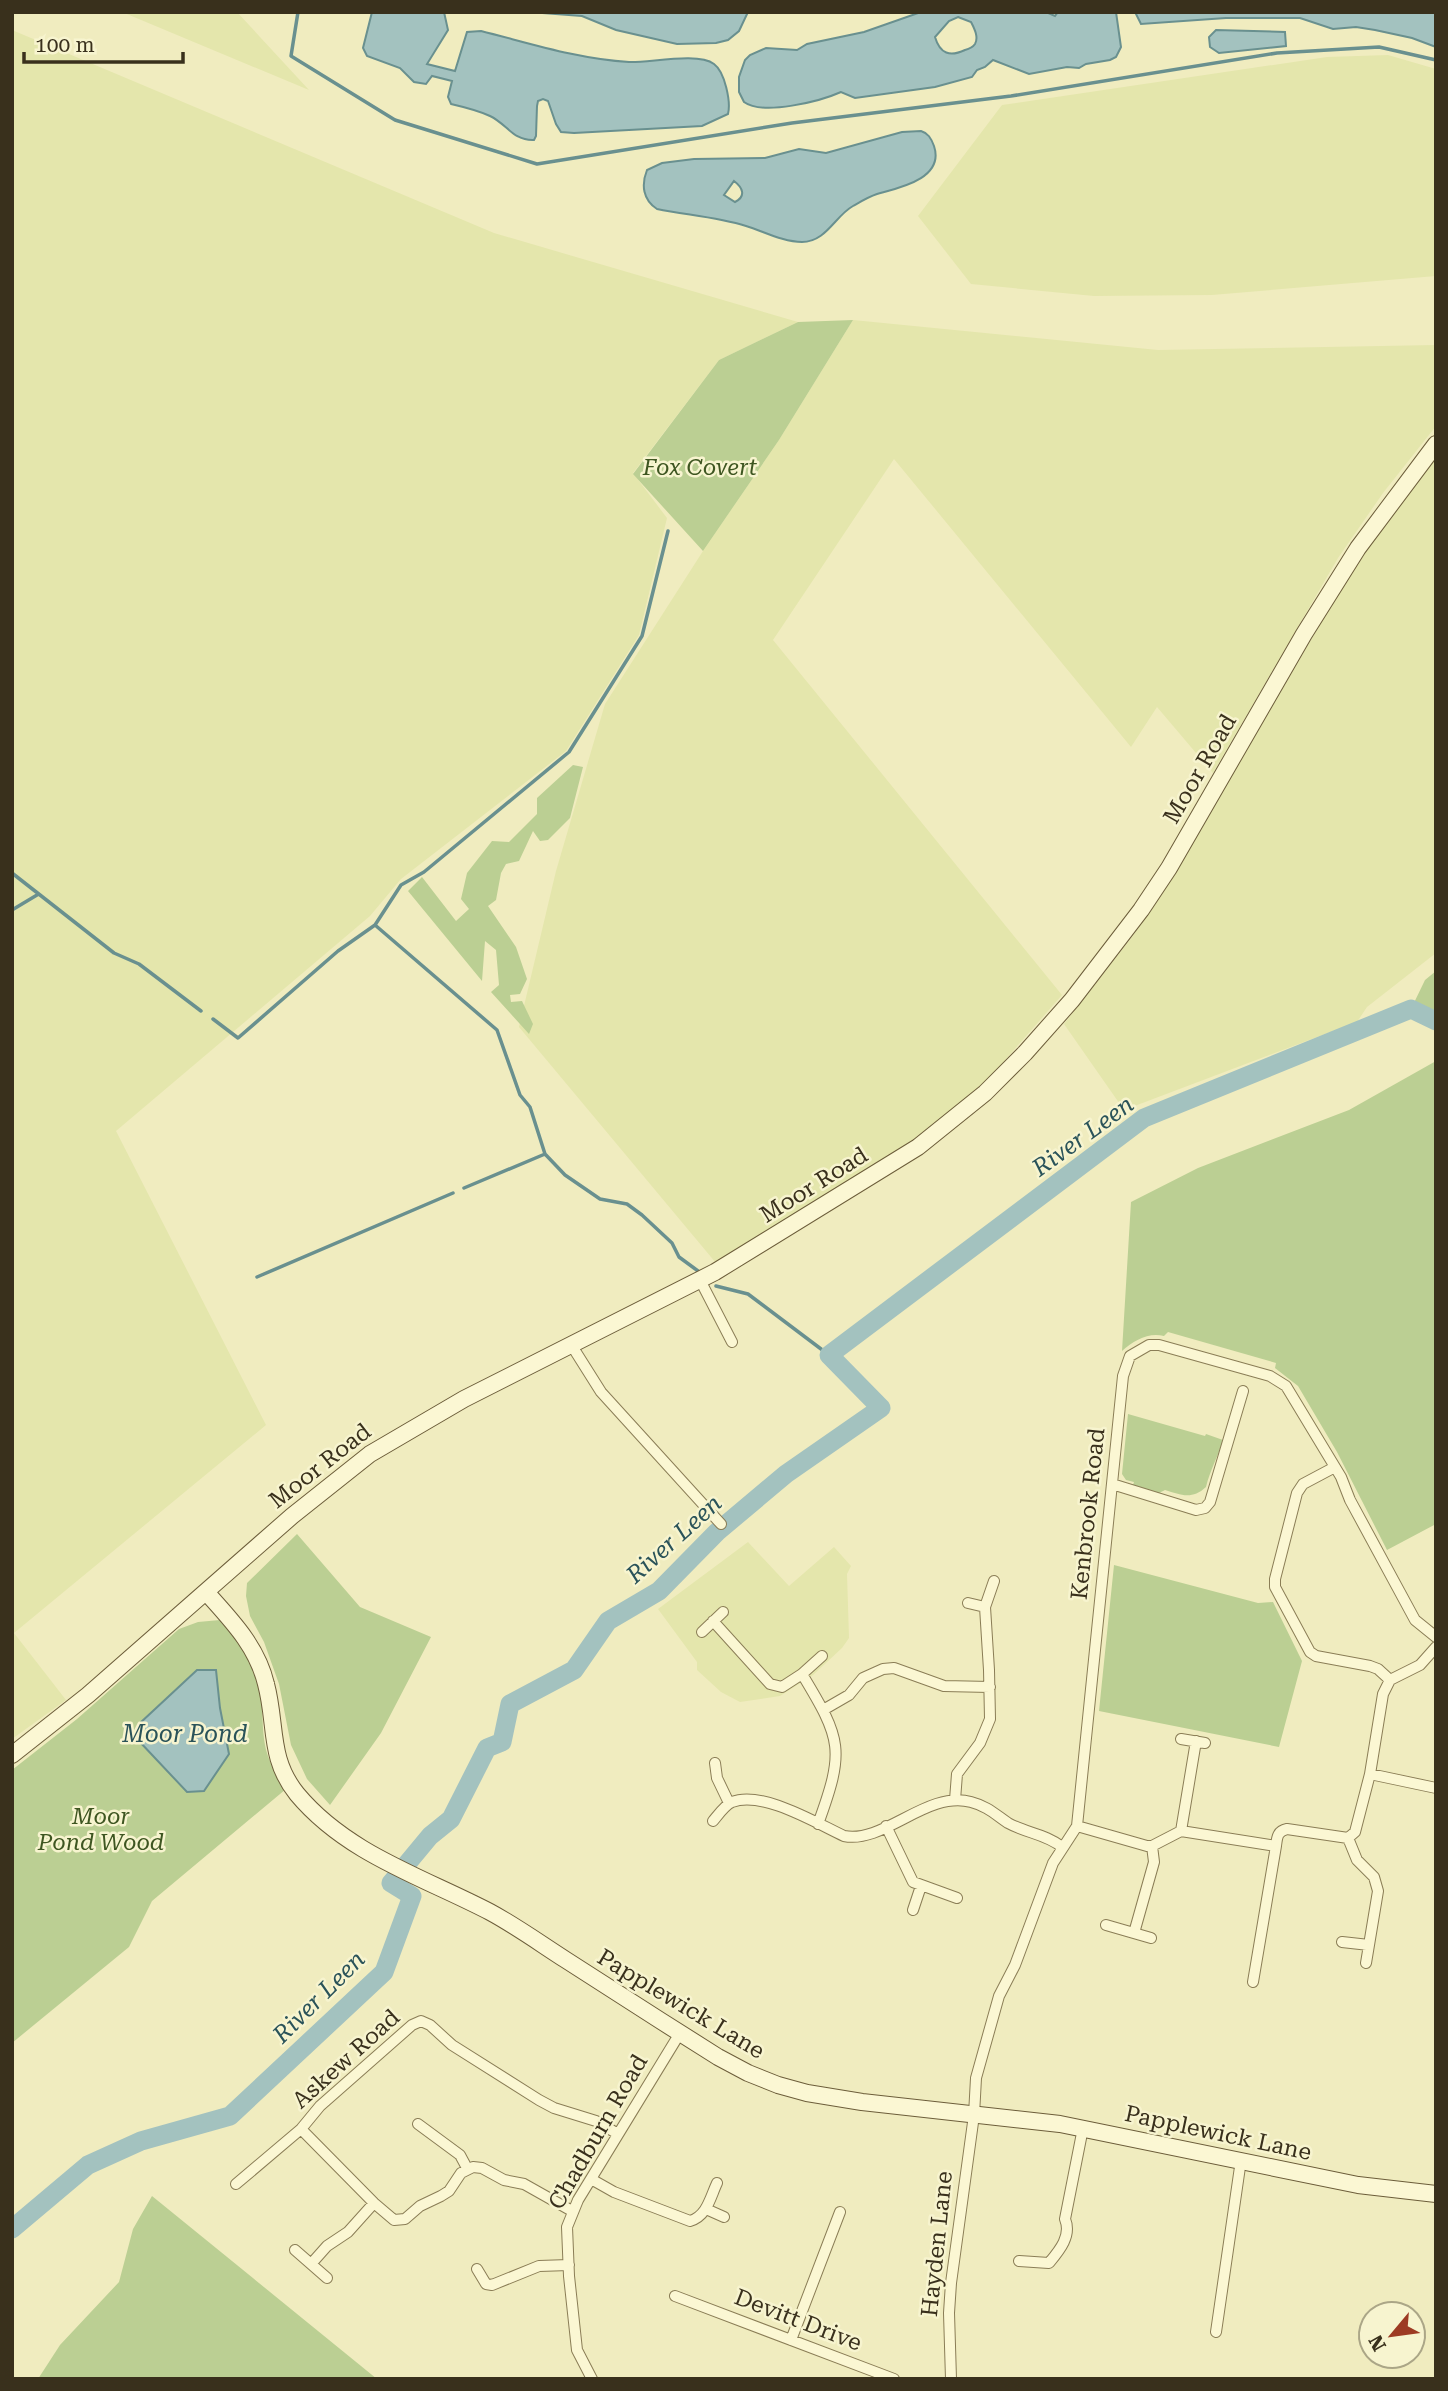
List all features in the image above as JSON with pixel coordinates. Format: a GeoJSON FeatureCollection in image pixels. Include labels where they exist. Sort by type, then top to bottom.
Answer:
{"type":"FeatureCollection","features":[{"type":"Feature","properties":{"kind":"main road","name":"Moor Road"},"geometry":{"type":"LineString","coordinates":[[12,1755],[79,1703],[292,1516],[370,1454],[464,1399],[700,1280],[918,1147],[985,1093],[1025,1053],[1108,956],[1169,867],[1304,634],[1358,548],[1436,444]]}},
{"type":"Feature","properties":{"kind":"main road","name":"Papplewick Lane"},"geometry":{"type":"LineString","coordinates":[[206,1592],[236,1626],[255,1654],[266,1684],[277,1759],[284,1776],[313,1810],[341,1834],[377,1858],[491,1913],[748,2073],[807,2093],[1085,2129],[1358,2185],[1436,2194]]}},
{"type":"Feature","properties":{"kind":"street"},"geometry":{"type":"LineString","coordinates":[[700,1280],[732,1342]]}},
{"type":"Feature","properties":{"kind":"street","name":"Kenbrook Road"},"geometry":{"type":"LineString","coordinates":[[974,2115],[976,2078],[999,1996],[1015,1965],[1043,1887],[1062,1847],[1077,1826],[1125,1365],[1130,1356],[1149,1345],[1159,1345],[1279,1380],[1294,1396],[1335,1466],[1350,1500],[1415,1620],[1436,1637]]}},
{"type":"Feature","properties":{"kind":"street"},"geometry":{"type":"LineString","coordinates":[[572,1346],[601,1392],[721,1524]]}},
{"type":"Feature","properties":{"kind":"street"},"geometry":{"type":"LineString","coordinates":[[1112,1484],[1196,1510],[1205,1508],[1210,1502],[1243,1391]]}},
{"type":"Feature","properties":{"kind":"street"},"geometry":{"type":"LineString","coordinates":[[1335,1466],[1303,1484],[1297,1493],[1275,1587],[1310,1652],[1316,1656],[1370,1666],[1378,1669],[1390,1680]]}},
{"type":"Feature","properties":{"kind":"street"},"geometry":{"type":"LineString","coordinates":[[955,1800],[957,1773],[980,1743],[990,1719],[985,1607],[993,1581]]}},
{"type":"Feature","properties":{"kind":"street"},"geometry":{"type":"LineString","coordinates":[[968,1603],[985,1607]]}},
{"type":"Feature","properties":{"kind":"street"},"geometry":{"type":"LineString","coordinates":[[702,1632],[723,1612]]}},
{"type":"Feature","properties":{"kind":"street"},"geometry":{"type":"LineString","coordinates":[[713,1621],[770,1684],[782,1687],[822,1656]]}},
{"type":"Feature","properties":{"kind":"street"},"geometry":{"type":"LineString","coordinates":[[1253,1982],[1278,1835],[1281,1830],[1287,1829],[1348,1838],[1355,1832],[1370,1774],[1383,1694],[1390,1680],[1420,1665],[1436,1647]]}},
{"type":"Feature","properties":{"kind":"street"},"geometry":{"type":"LineString","coordinates":[[823,1710],[849,1695],[863,1678],[883,1669],[894,1668],[944,1686],[990,1687]]}},
{"type":"Feature","properties":{"kind":"street"},"geometry":{"type":"LineString","coordinates":[[802,1674],[823,1710],[837,1754],[829,1794],[818,1824]]}},
{"type":"Feature","properties":{"kind":"street"},"geometry":{"type":"LineString","coordinates":[[1181,1739],[1201,1742],[1181,1831]]}},
{"type":"Feature","properties":{"kind":"street"},"geometry":{"type":"LineString","coordinates":[[715,1763],[717,1778],[729,1803]]}},
{"type":"Feature","properties":{"kind":"street"},"geometry":{"type":"LineString","coordinates":[[1370,1774],[1436,1788]]}},
{"type":"Feature","properties":{"kind":"street"},"geometry":{"type":"LineString","coordinates":[[713,1821],[729,1803],[746,1799],[761,1800],[850,1837],[866,1835],[931,1805],[955,1800],[970,1801],[990,1809],[1010,1824],[1054,1840],[1062,1847]]}},
{"type":"Feature","properties":{"kind":"street"},"geometry":{"type":"LineString","coordinates":[[886,1826],[913,1882],[957,1898]]}},
{"type":"Feature","properties":{"kind":"street"},"geometry":{"type":"LineString","coordinates":[[1077,1826],[1142,1845],[1152,1846],[1181,1831],[1276,1846]]}},
{"type":"Feature","properties":{"kind":"street"},"geometry":{"type":"LineString","coordinates":[[1348,1838],[1357,1860],[1374,1877],[1378,1891],[1366,1964]]}},
{"type":"Feature","properties":{"kind":"street"},"geometry":{"type":"LineString","coordinates":[[1134,1933],[1154,1862],[1152,1846]]}},
{"type":"Feature","properties":{"kind":"street"},"geometry":{"type":"LineString","coordinates":[[913,1910],[921,1886]]}},
{"type":"Feature","properties":{"kind":"street"},"geometry":{"type":"LineString","coordinates":[[1105,1925],[1151,1938]]}},
{"type":"Feature","properties":{"kind":"street"},"geometry":{"type":"LineString","coordinates":[[1342,1942],[1369,1945]]}},
{"type":"Feature","properties":{"kind":"street","name":"Askew Road"},"geometry":{"type":"LineString","coordinates":[[236,2183],[301,2129],[320,2106],[412,2025],[421,2021],[430,2025],[452,2045],[539,2100],[554,2108],[596,2121],[618,2134]]}},
{"type":"Feature","properties":{"kind":"street","name":"Chadburn Road"},"geometry":{"type":"LineString","coordinates":[[592,2379],[577,2350],[567,2227],[572,2211],[680,2033]]}},
{"type":"Feature","properties":{"kind":"street","name":"Hayden Lane"},"geometry":{"type":"LineString","coordinates":[[951,2379],[951,2283],[974,2115]]}},
{"type":"Feature","properties":{"kind":"street"},"geometry":{"type":"LineString","coordinates":[[418,2124],[460,2155],[467,2168]]}},
{"type":"Feature","properties":{"kind":"street"},"geometry":{"type":"LineString","coordinates":[[301,2129],[394,2220],[405,2219],[420,2206],[449,2191],[467,2168]]}},
{"type":"Feature","properties":{"kind":"street"},"geometry":{"type":"LineString","coordinates":[[1019,2261],[1049,2263],[1063,2247],[1068,2224],[1073,2220],[1085,2129]]}},
{"type":"Feature","properties":{"kind":"street"},"geometry":{"type":"LineString","coordinates":[[1216,2332],[1241,2160]]}},
{"type":"Feature","properties":{"kind":"street"},"geometry":{"type":"LineString","coordinates":[[467,2168],[482,2168],[504,2180],[524,2185],[572,2211]]}},
{"type":"Feature","properties":{"kind":"street"},"geometry":{"type":"LineString","coordinates":[[591,2179],[614,2192],[690,2221],[699,2218],[706,2209],[717,2182]]}},
{"type":"Feature","properties":{"kind":"street"},"geometry":{"type":"LineString","coordinates":[[311,2264],[327,2246],[348,2232],[374,2203]]}},
{"type":"Feature","properties":{"kind":"street"},"geometry":{"type":"LineString","coordinates":[[706,2209],[724,2217]]}},
{"type":"Feature","properties":{"kind":"street"},"geometry":{"type":"LineString","coordinates":[[791,2340],[840,2212]]}},
{"type":"Feature","properties":{"kind":"street"},"geometry":{"type":"LineString","coordinates":[[295,2250],[327,2278]]}},
{"type":"Feature","properties":{"kind":"street"},"geometry":{"type":"LineString","coordinates":[[477,2269],[486,2284],[492,2285],[539,2266],[569,2264]]}},
{"type":"Feature","properties":{"kind":"street","name":"Devitt Drive"},"geometry":{"type":"LineString","coordinates":[[675,2296],[686,2306],[791,2340],[894,2379]]}},
{"type":"Feature","properties":{"kind":"green space"},"geometry":{"type":"Polygon","coordinates":[[[122,12],[237,12],[309,90],[122,12]]]}},
{"type":"Feature","properties":{"kind":"green space"},"geometry":{"type":"Polygon","coordinates":[[[12,30],[494,233],[798,322],[719,360],[633,473],[667,518],[639,635],[566,751],[401,879],[370,916],[116,1131],[266,1425],[14,1633],[66,1700],[12,1739],[12,30]]]}},
{"type":"Feature","properties":{"kind":"green space"},"geometry":{"type":"Polygon","coordinates":[[[1388,55],[1436,69],[1436,276],[1212,295],[1094,296],[971,284],[918,216],[1002,105],[1327,57],[1388,55]]]}},
{"type":"Feature","properties":{"kind":"green space"},"geometry":{"type":"Polygon","coordinates":[[[853,320],[1158,350],[1436,345],[1436,426],[1383,493],[1338,558],[1213,773],[1157,707],[1131,747],[894,459],[773,640],[1062,995],[992,1075],[954,1110],[909,1144],[716,1263],[519,1027],[556,871],[605,704],[703,551],[779,440],[853,320]]]}},
{"type":"Feature","properties":{"kind":"green space","name":"Fox Covert"},"geometry":{"type":"Polygon","coordinates":[[[853,320],[779,440],[703,551],[633,474],[719,360],[798,322],[853,320]]]}},
{"type":"Feature","properties":{"kind":"green space"},"geometry":{"type":"Polygon","coordinates":[[[1436,454],[1436,953],[1367,1007],[1357,1022],[1124,1110],[1064,1024],[1163,893],[1353,568],[1436,454]]]}},
{"type":"Feature","properties":{"kind":"green space"},"geometry":{"type":"Polygon","coordinates":[[[573,765],[583,767],[570,818],[548,840],[540,841],[533,831],[519,861],[506,864],[501,873],[496,900],[488,906],[516,947],[527,979],[520,994],[510,995],[511,1002],[522,1001],[533,1024],[529,1034],[491,992],[499,985],[496,950],[485,941],[482,981],[408,891],[422,877],[456,921],[469,909],[461,899],[467,873],[492,841],[509,842],[537,814],[537,798],[573,765]]]}},
{"type":"Feature","properties":{"kind":"green space"},"geometry":{"type":"Polygon","coordinates":[[[1436,971],[1436,1021],[1411,1009],[1425,980],[1436,971]]]}},
{"type":"Feature","properties":{"kind":"green space"},"geometry":{"type":"Polygon","coordinates":[[[1436,1061],[1436,1524],[1387,1550],[1337,1452],[1298,1386],[1275,1368],[1276,1363],[1168,1332],[1164,1336],[1142,1338],[1122,1351],[1131,1202],[1198,1168],[1349,1110],[1436,1061]]]}},
{"type":"Feature","properties":{"kind":"green space"},"geometry":{"type":"Polygon","coordinates":[[[1128,1414],[1223,1440],[1206,1487],[1196,1494],[1181,1495],[1165,1490],[1159,1493],[1126,1480],[1122,1474],[1128,1414]]]}},
{"type":"Feature","properties":{"kind":"green space"},"geometry":{"type":"Polygon","coordinates":[[[297,1534],[360,1607],[431,1637],[381,1733],[330,1805],[307,1779],[291,1745],[279,1684],[264,1642],[250,1616],[246,1596],[247,1583],[297,1534]]]}},
{"type":"Feature","properties":{"kind":"green space"},"geometry":{"type":"Polygon","coordinates":[[[748,1542],[789,1586],[834,1547],[851,1566],[847,1574],[849,1638],[813,1675],[780,1696],[740,1702],[721,1692],[697,1670],[697,1662],[658,1609],[748,1542]]]}},
{"type":"Feature","properties":{"kind":"green space"},"geometry":{"type":"Polygon","coordinates":[[[1114,1565],[1258,1603],[1273,1602],[1302,1661],[1279,1747],[1099,1711],[1114,1565]]]}},
{"type":"Feature","properties":{"kind":"green space","name":"Moor Pond Wood"},"geometry":{"type":"Polygon","coordinates":[[[220,1620],[247,1654],[259,1685],[266,1751],[286,1789],[152,1901],[129,1947],[12,2043],[12,1770],[77,1719],[179,1629],[198,1622],[220,1620]],[[216,1670],[204,1791],[220,1708],[216,1670]]]}},
{"type":"Feature","properties":{"kind":"green space"},"geometry":{"type":"Polygon","coordinates":[[[152,2196],[377,2379],[38,2379],[60,2345],[119,2282],[133,2229],[152,2196]]]}},
{"type":"Feature","properties":{"kind":"water"},"geometry":{"type":"Polygon","coordinates":[[[372,12],[444,12],[448,30],[427,64],[455,71],[467,32],[481,31],[591,58],[629,62],[685,58],[707,61],[718,68],[724,80],[728,95],[728,114],[702,126],[561,132],[548,101],[543,99],[538,101],[537,106],[536,136],[534,140],[527,140],[515,135],[490,116],[451,104],[448,97],[452,81],[432,76],[426,84],[414,82],[400,68],[367,56],[363,48],[372,12]]]}},
{"type":"Feature","properties":{"kind":"water"},"geometry":{"type":"Polygon","coordinates":[[[529,12],[748,12],[739,31],[728,40],[677,44],[616,30],[582,16],[529,12]]]}},
{"type":"Feature","properties":{"kind":"water"},"geometry":{"type":"Polygon","coordinates":[[[921,12],[1046,12],[1055,16],[1058,12],[1116,12],[1121,47],[1116,57],[1110,60],[1086,64],[1079,68],[1067,67],[1029,74],[993,60],[977,70],[972,77],[935,87],[855,98],[841,92],[792,106],[764,108],[744,102],[739,92],[739,77],[745,60],[750,55],[766,48],[797,50],[807,44],[864,32],[921,12]],[[958,17],[949,21],[935,37],[940,47],[946,52],[955,53],[973,46],[976,36],[971,22],[958,17]]]}},
{"type":"Feature","properties":{"kind":"water"},"geometry":{"type":"Polygon","coordinates":[[[1135,12],[1436,12],[1436,47],[1412,38],[1375,30],[1356,27],[1333,29],[1300,18],[1226,18],[1141,24],[1135,12]]]}},
{"type":"Feature","properties":{"kind":"water"},"geometry":{"type":"Polygon","coordinates":[[[1216,30],[1285,32],[1286,46],[1219,53],[1210,47],[1209,37],[1216,30]]]}},
{"type":"Feature","properties":{"kind":"water"},"geometry":{"type":"Polygon","coordinates":[[[921,131],[929,136],[936,157],[933,167],[907,185],[874,195],[853,206],[818,238],[810,241],[788,240],[735,223],[657,209],[644,192],[647,170],[662,163],[694,159],[765,158],[799,149],[826,153],[902,132],[921,131]],[[734,181],[724,195],[735,202],[742,194],[734,181]]]}},
{"type":"Feature","properties":{"kind":"water","name":"Moor Pond"},"geometry":{"type":"Polygon","coordinates":[[[197,1670],[216,1670],[229,1754],[204,1791],[187,1792],[139,1741],[139,1724],[197,1670]]]}},
{"type":"Feature","properties":{"kind":"waterway"},"geometry":{"type":"LineString","coordinates":[[298,12],[291,56],[395,120],[537,164],[792,123],[1011,96],[1277,53],[1379,47],[1436,60]]}},
{"type":"Feature","properties":{"kind":"waterway"},"geometry":{"type":"LineString","coordinates":[[213,1019],[238,1038],[338,951],[375,925],[401,885],[424,872],[569,752],[642,636],[668,531]]}},
{"type":"Feature","properties":{"kind":"waterway"},"geometry":{"type":"LineString","coordinates":[[12,873],[114,953],[139,964],[201,1011]]}},
{"type":"Feature","properties":{"kind":"waterway"},"geometry":{"type":"LineString","coordinates":[[12,910],[37,895]]}},
{"type":"Feature","properties":{"kind":"waterway"},"geometry":{"type":"LineString","coordinates":[[375,925],[497,1030],[520,1095],[530,1107],[545,1154],[565,1175],[600,1199],[627,1204],[642,1215],[672,1243],[679,1257],[698,1271]]}},
{"type":"Feature","properties":{"kind":"waterway","name":"River Leen"},"geometry":{"type":"LineString","coordinates":[[12,2229],[88,2165],[141,2141],[230,2116],[384,1972],[412,1896],[391,1883],[430,1836],[451,1819],[487,1748],[502,1742],[510,1704],[574,1670],[608,1621],[659,1591],[717,1532],[786,1474],[881,1408],[829,1355],[1144,1118],[1411,1009],[1436,1021]]}},
{"type":"Feature","properties":{"kind":"waterway"},"geometry":{"type":"LineString","coordinates":[[464,1188],[545,1154]]}},
{"type":"Feature","properties":{"kind":"waterway"},"geometry":{"type":"LineString","coordinates":[[257,1277],[453,1193]]}},
{"type":"Feature","properties":{"kind":"waterway"},"geometry":{"type":"LineString","coordinates":[[716,1286],[748,1294],[829,1355]]}}]}
